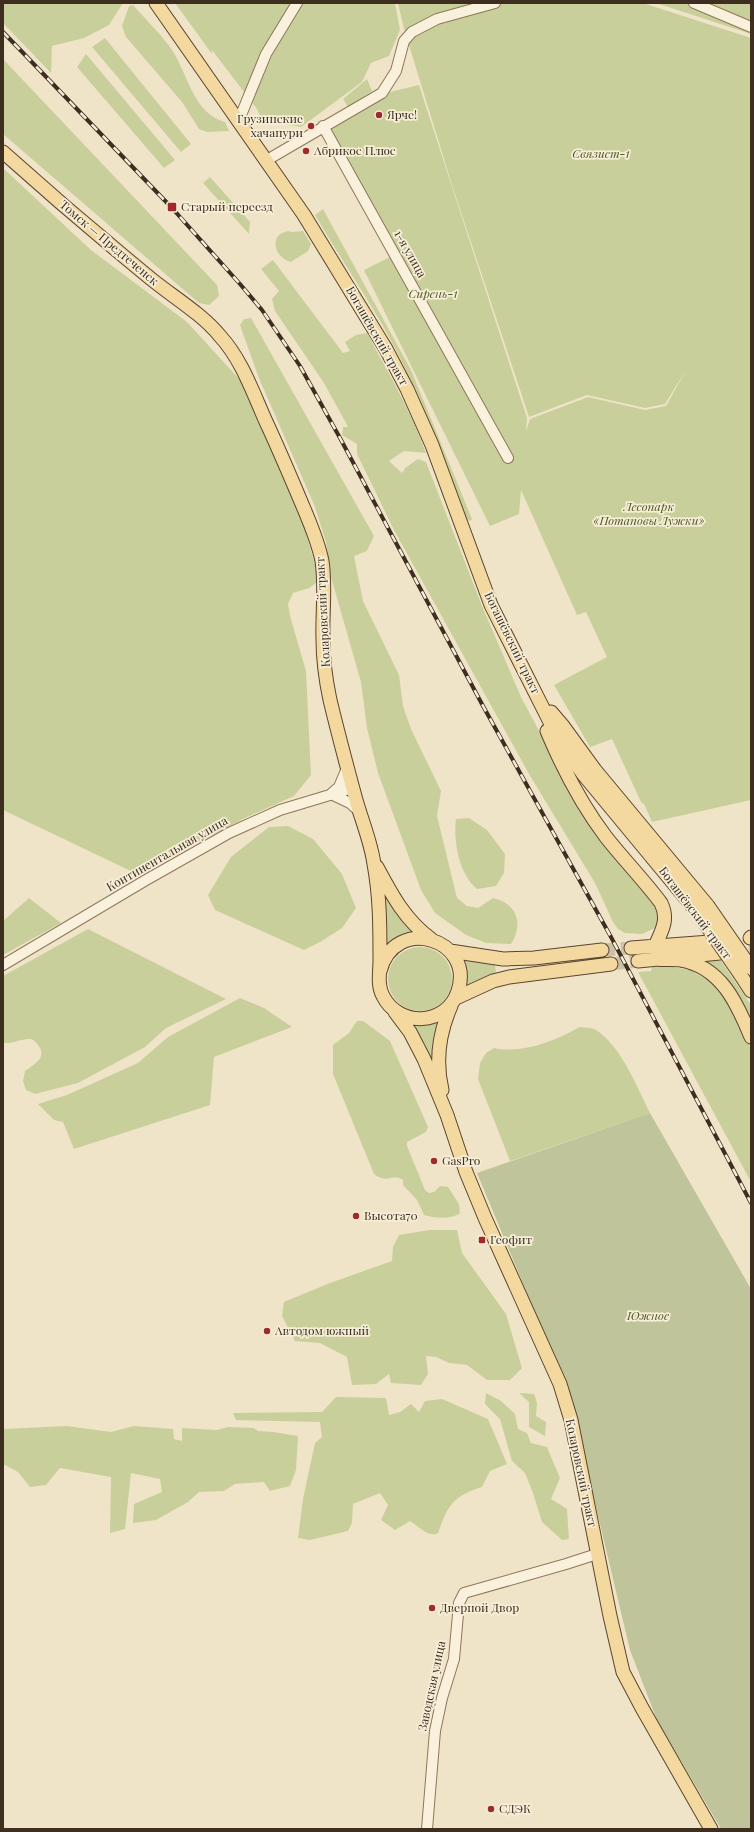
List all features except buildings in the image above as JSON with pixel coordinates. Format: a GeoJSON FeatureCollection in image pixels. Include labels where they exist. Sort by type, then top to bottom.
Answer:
{"type":"FeatureCollection","features":[{"type":"Feature","properties":{"kind":"main road","name":"Богашёвский тракт"},"geometry":{"type":"LineString","coordinates":[[156,3],[267,160],[331,257],[401,376],[432,445],[491,605],[540,700],[563,726],[595,770],[703,909],[747,970],[751,991]]}},
{"type":"Feature","properties":{"kind":"main road","name":"Томск — Предтеченск"},"geometry":{"type":"LineString","coordinates":[[3,152],[47,192],[217,332]]}},
{"type":"Feature","properties":{"kind":"main road","name":"Коларовский тракт"},"geometry":{"type":"LineString","coordinates":[[217,332],[231,350],[243,372],[285,464],[318,546],[323,574],[323,640],[325,668],[330,697],[347,768],[374,861]]}},
{"type":"Feature","properties":{"kind":"main road"},"geometry":{"type":"LineString","coordinates":[[540,700],[546,730],[557,756],[578,797],[607,838],[655,895],[665,911],[664,928],[656,953]]}},
{"type":"Feature","properties":{"kind":"main road"},"geometry":{"type":"LineString","coordinates":[[374,861],[404,914],[417,928],[432,940]]}},
{"type":"Feature","properties":{"kind":"main road"},"geometry":{"type":"LineString","coordinates":[[374,861],[379,910],[381,992],[384,999],[393,1009],[406,1017],[427,1019],[441,1013],[454,1001],[487,984],[509,977],[610,964]]}},
{"type":"Feature","properties":{"kind":"main road"},"geometry":{"type":"LineString","coordinates":[[380,972],[384,959],[398,944],[411,939],[425,938],[439,942],[450,951],[460,970],[460,984],[454,1001]]}},
{"type":"Feature","properties":{"kind":"main road"},"geometry":{"type":"LineString","coordinates":[[638,961],[656,953],[710,942]]}},
{"type":"Feature","properties":{"kind":"main road"},"geometry":{"type":"LineString","coordinates":[[631,948],[682,960],[704,969],[715,976],[724,984],[737,1004],[751,1037]]}},
{"type":"Feature","properties":{"kind":"main road"},"geometry":{"type":"LineString","coordinates":[[450,951],[503,959],[534,958],[602,950]]}},
{"type":"Feature","properties":{"kind":"main road"},"geometry":{"type":"LineString","coordinates":[[656,953],[720,953]]}},
{"type":"Feature","properties":{"kind":"main road","name":"Коларовский тракт"},"geometry":{"type":"LineString","coordinates":[[447,1115],[440,1082],[439,1046],[444,1022],[454,1001]]}},
{"type":"Feature","properties":{"kind":"main road","name":"Коларовский тракт"},"geometry":{"type":"LineString","coordinates":[[393,1009],[417,1044],[447,1115],[466,1172],[485,1218],[560,1384],[571,1420],[597,1554],[623,1672],[711,1829]]}},
{"type":"Feature","properties":{"kind":"street"},"geometry":{"type":"LineString","coordinates":[[239,120],[266,54],[297,3]]}},
{"type":"Feature","properties":{"kind":"street"},"geometry":{"type":"LineString","coordinates":[[267,160],[382,93],[396,71],[404,41],[412,32],[437,19],[495,3]]}},
{"type":"Feature","properties":{"kind":"street"},"geometry":{"type":"LineString","coordinates":[[694,3],[751,27]]}},
{"type":"Feature","properties":{"kind":"street","name":"1-я улица"},"geometry":{"type":"LineString","coordinates":[[323,126],[508,458]]}},
{"type":"Feature","properties":{"kind":"street"},"geometry":{"type":"LineString","coordinates":[[347,768],[339,787],[331,794],[350,803],[360,812]]}},
{"type":"Feature","properties":{"kind":"street","name":"Континентальная улица"},"geometry":{"type":"LineString","coordinates":[[3,965],[146,880],[229,833],[275,813],[353,788]]}},
{"type":"Feature","properties":{"kind":"street","name":"Заводская улица"},"geometry":{"type":"LineString","coordinates":[[427,1829],[435,1730],[442,1698],[454,1659],[459,1603],[461,1597],[464,1593],[597,1554]]}},
{"type":"Feature","properties":{"kind":"green space"},"geometry":{"type":"Polygon","coordinates":[[[3,3],[123,3],[109,25],[84,38],[52,46],[51,73],[3,23],[3,3]]]}},
{"type":"Feature","properties":{"kind":"green space"},"geometry":{"type":"Polygon","coordinates":[[[175,3],[395,3],[400,30],[389,56],[371,63],[362,82],[301,127],[262,120],[257,109],[212,50],[212,54],[175,3]]]}},
{"type":"Feature","properties":{"kind":"green space"},"geometry":{"type":"Polygon","coordinates":[[[398,3],[643,3],[751,38],[751,800],[652,822],[644,804],[641,802],[612,739],[590,747],[554,685],[607,657],[586,612],[577,615],[521,490],[519,514],[490,526],[364,270],[398,253],[327,127],[390,92],[419,85],[527,418],[526,431],[530,419],[588,397],[645,410],[666,406],[686,370],[665,404],[645,408],[587,395],[529,417],[452,185],[404,29],[398,3]]]}},
{"type":"Feature","properties":{"kind":"green space"},"geometry":{"type":"Polygon","coordinates":[[[656,3],[751,3],[751,34],[656,3]]]}},
{"type":"Feature","properties":{"kind":"green space"},"geometry":{"type":"Polygon","coordinates":[[[133,5],[170,47],[198,101],[205,110],[214,117],[225,122],[229,131],[207,132],[199,129],[182,102],[126,37],[122,26],[129,6],[133,5]]]}},
{"type":"Feature","properties":{"kind":"green space"},"geometry":{"type":"Polygon","coordinates":[[[105,38],[191,144],[181,152],[92,47],[105,38]]]}},
{"type":"Feature","properties":{"kind":"green space"},"geometry":{"type":"Polygon","coordinates":[[[86,54],[175,160],[164,168],[77,67],[86,54]]]}},
{"type":"Feature","properties":{"kind":"green space"},"geometry":{"type":"Polygon","coordinates":[[[3,59],[217,285],[219,296],[209,305],[199,303],[3,134],[3,59]]]}},
{"type":"Feature","properties":{"kind":"green space"},"geometry":{"type":"Polygon","coordinates":[[[367,79],[372,91],[348,107],[343,99],[367,79]]]}},
{"type":"Feature","properties":{"kind":"green space"},"geometry":{"type":"Polygon","coordinates":[[[3,168],[91,250],[187,322],[241,381],[256,409],[301,517],[316,568],[316,583],[309,588],[293,593],[288,604],[306,671],[311,775],[294,796],[245,818],[137,874],[3,810],[3,168]]]}},
{"type":"Feature","properties":{"kind":"green space"},"geometry":{"type":"Polygon","coordinates":[[[210,177],[250,222],[249,234],[203,183],[210,177]]]}},
{"type":"Feature","properties":{"kind":"green space"},"geometry":{"type":"Polygon","coordinates":[[[323,209],[411,370],[472,519],[470,521],[466,519],[428,421],[403,364],[372,307],[315,215],[323,209]]]}},
{"type":"Feature","properties":{"kind":"green space"},"geometry":{"type":"Polygon","coordinates":[[[288,231],[303,231],[311,244],[308,251],[291,262],[287,261],[280,255],[276,247],[276,239],[279,235],[288,231]]]}},
{"type":"Feature","properties":{"kind":"green space"},"geometry":{"type":"Polygon","coordinates":[[[273,260],[343,353],[350,351],[345,342],[356,335],[367,333],[406,407],[426,453],[404,451],[389,461],[402,473],[405,468],[418,459],[426,462],[482,606],[521,697],[585,817],[658,908],[658,922],[655,928],[642,934],[625,933],[618,929],[613,922],[595,883],[529,774],[394,530],[357,454],[357,444],[342,435],[343,427],[348,427],[324,383],[275,311],[272,299],[279,291],[261,269],[273,260]]]}},
{"type":"Feature","properties":{"kind":"green space"},"geometry":{"type":"Polygon","coordinates":[[[251,318],[374,536],[367,551],[354,556],[363,601],[399,675],[403,706],[411,729],[441,791],[437,816],[457,898],[467,906],[478,908],[493,898],[508,904],[516,915],[517,922],[517,929],[511,944],[486,943],[466,935],[435,913],[421,890],[378,773],[367,728],[361,682],[331,577],[326,542],[315,507],[258,376],[240,325],[244,319],[251,318]]]}},
{"type":"Feature","properties":{"kind":"green space"},"geometry":{"type":"Polygon","coordinates":[[[469,818],[487,830],[505,854],[504,873],[496,886],[477,889],[471,883],[462,866],[455,837],[456,819],[469,818]]]}},
{"type":"Feature","properties":{"kind":"green space"},"geometry":{"type":"Polygon","coordinates":[[[288,826],[313,839],[342,874],[356,908],[342,928],[304,950],[215,910],[208,895],[231,857],[269,827],[288,826]]]}},
{"type":"Feature","properties":{"kind":"green space"},"geometry":{"type":"Polygon","coordinates":[[[382,891],[417,932],[401,936],[387,945],[387,922],[382,891]]]}},
{"type":"Feature","properties":{"kind":"green space"},"geometry":{"type":"Polygon","coordinates":[[[29,898],[61,923],[3,955],[3,921],[29,898]]]}},
{"type":"Feature","properties":{"kind":"green space"},"geometry":{"type":"Polygon","coordinates":[[[88,929],[226,999],[166,1028],[145,1047],[78,1083],[35,1094],[26,1090],[23,1081],[25,1071],[36,1063],[41,1057],[41,1049],[35,1041],[31,1039],[3,1043],[3,976],[88,929]]]}},
{"type":"Feature","properties":{"kind":"green space"},"geometry":{"type":"Polygon","coordinates":[[[414,947],[426,947],[443,956],[450,967],[452,979],[450,991],[443,1002],[426,1011],[414,1011],[402,1006],[393,997],[388,985],[388,973],[393,961],[402,952],[414,947]]]}},
{"type":"Feature","properties":{"kind":"green space"},"geometry":{"type":"Polygon","coordinates":[[[462,958],[495,963],[496,974],[467,986],[467,973],[462,958]]]}},
{"type":"Feature","properties":{"kind":"green space"},"geometry":{"type":"Polygon","coordinates":[[[704,961],[721,961],[751,1005],[751,1021],[741,1000],[724,974],[704,961]]]}},
{"type":"Feature","properties":{"kind":"green space"},"geometry":{"type":"Polygon","coordinates":[[[665,966],[690,970],[711,982],[723,994],[740,1024],[751,1050],[751,1182],[638,972],[651,971],[652,967],[665,966]]]}},
{"type":"Feature","properties":{"kind":"green space"},"geometry":{"type":"Polygon","coordinates":[[[240,998],[264,1008],[292,1027],[214,1057],[210,1105],[74,1149],[63,1122],[54,1120],[38,1104],[67,1095],[138,1063],[168,1037],[240,998]]]}},
{"type":"Feature","properties":{"kind":"green space"},"geometry":{"type":"Polygon","coordinates":[[[357,1021],[363,1021],[390,1041],[428,1127],[426,1132],[407,1142],[407,1146],[425,1190],[429,1193],[434,1192],[440,1186],[448,1187],[459,1204],[460,1213],[452,1217],[442,1218],[424,1215],[417,1200],[403,1185],[403,1180],[396,1177],[387,1179],[374,1174],[333,1074],[333,1045],[349,1033],[357,1021]]]}},
{"type":"Feature","properties":{"kind":"green space"},"geometry":{"type":"Polygon","coordinates":[[[437,1022],[431,1058],[423,1041],[412,1024],[423,1025],[437,1022]]]}},
{"type":"Feature","properties":{"kind":"green space"},"geometry":{"type":"Polygon","coordinates":[[[580,1027],[594,1029],[605,1037],[613,1046],[628,1068],[650,1113],[510,1161],[478,1079],[480,1063],[486,1053],[494,1048],[528,1048],[560,1037],[580,1027]]]}},
{"type":"Feature","properties":{"kind":"green space","name":"Южное"},"geometry":{"type":"Polygon","coordinates":[[[650,1113],[751,1289],[751,1829],[721,1829],[657,1720],[630,1650],[569,1394],[477,1173],[650,1113]]]}},
{"type":"Feature","properties":{"kind":"green space"},"geometry":{"type":"Polygon","coordinates":[[[429,1230],[457,1230],[462,1253],[506,1314],[522,1368],[510,1380],[487,1380],[467,1365],[449,1363],[436,1357],[426,1356],[428,1374],[421,1385],[391,1383],[389,1374],[376,1384],[352,1385],[347,1357],[320,1343],[295,1341],[282,1316],[284,1302],[330,1283],[392,1261],[393,1247],[399,1235],[429,1230]]]}},
{"type":"Feature","properties":{"kind":"green space"},"geometry":{"type":"Polygon","coordinates":[[[486,1393],[501,1401],[515,1414],[518,1429],[527,1433],[531,1443],[547,1447],[560,1478],[551,1499],[567,1509],[569,1539],[562,1540],[542,1522],[525,1473],[512,1461],[500,1419],[485,1404],[486,1393]]]}},
{"type":"Feature","properties":{"kind":"green space"},"geometry":{"type":"Polygon","coordinates":[[[519,1393],[534,1394],[537,1403],[536,1416],[546,1422],[545,1436],[529,1427],[529,1402],[519,1393]]]}},
{"type":"Feature","properties":{"kind":"green space"},"geometry":{"type":"Polygon","coordinates":[[[336,1397],[386,1398],[389,1415],[400,1412],[411,1404],[419,1412],[425,1401],[442,1399],[488,1419],[507,1464],[490,1471],[482,1487],[464,1494],[453,1503],[445,1515],[438,1533],[427,1533],[410,1521],[395,1530],[381,1520],[388,1505],[380,1493],[353,1504],[352,1523],[348,1531],[310,1540],[298,1538],[303,1499],[315,1443],[322,1437],[320,1422],[236,1420],[233,1413],[322,1412],[336,1397]]]}},
{"type":"Feature","properties":{"kind":"green space"},"geometry":{"type":"Polygon","coordinates":[[[67,1426],[111,1432],[134,1426],[173,1429],[174,1439],[182,1441],[182,1428],[217,1430],[228,1427],[254,1428],[258,1431],[298,1436],[296,1470],[290,1486],[270,1491],[264,1482],[235,1484],[224,1491],[199,1492],[188,1502],[156,1520],[133,1523],[134,1504],[162,1492],[160,1479],[131,1473],[125,1529],[110,1533],[111,1477],[60,1468],[46,1485],[30,1487],[18,1472],[3,1464],[3,1429],[67,1426]]]}},
{"type":"Feature","properties":{"kind":"tunnel"},"geometry":{"type":"LineString","coordinates":[[602,950],[631,948]]}},
{"type":"Feature","properties":{"kind":"tunnel"},"geometry":{"type":"LineString","coordinates":[[730,952],[751,949]]}},
{"type":"Feature","properties":{"kind":"tunnel"},"geometry":{"type":"LineString","coordinates":[[611,964],[638,961]]}},
{"type":"Feature","properties":{"kind":"railway"},"geometry":{"type":"LineString","coordinates":[[3,32],[172,208],[240,284],[262,310],[300,366],[483,706],[611,937],[751,1203]]}},
{"type":"Feature","properties":{"kind":"place","name":"Ярче!"},"geometry":{"type":"Point","coordinates":[379,115]}},
{"type":"Feature","properties":{"kind":"place","name":"Грузинские хачапури"},"geometry":{"type":"Point","coordinates":[311,126]}},
{"type":"Feature","properties":{"kind":"place","name":"Абрикос Плюс"},"geometry":{"type":"Point","coordinates":[306,151]}},
{"type":"Feature","properties":{"kind":"place","name":"Старый переезд"},"geometry":{"type":"Point","coordinates":[172,207]}},
{"type":"Feature","properties":{"kind":"place","name":"GasPro"},"geometry":{"type":"Point","coordinates":[434,1161]}},
{"type":"Feature","properties":{"kind":"place","name":"Высота70"},"geometry":{"type":"Point","coordinates":[356,1216]}},
{"type":"Feature","properties":{"kind":"place","name":"Геофит"},"geometry":{"type":"Point","coordinates":[482,1240]}},
{"type":"Feature","properties":{"kind":"place","name":"Автодом южный"},"geometry":{"type":"Point","coordinates":[267,1331]}},
{"type":"Feature","properties":{"kind":"place","name":"Дверной Двор"},"geometry":{"type":"Point","coordinates":[432,1608]}},
{"type":"Feature","properties":{"kind":"place","name":"СДЭК"},"geometry":{"type":"Point","coordinates":[491,1809]}},
{"type":"Feature","properties":{"kind":"park label","name":"Связист-1"},"geometry":{"type":"Point","coordinates":[601,154]}},
{"type":"Feature","properties":{"kind":"park label","name":"Сирень-1"},"geometry":{"type":"Point","coordinates":[433,294]}},
{"type":"Feature","properties":{"kind":"park label","name":"Лесопарк «Потаповы Лужки»"},"geometry":{"type":"Point","coordinates":[649,514]}}]}
